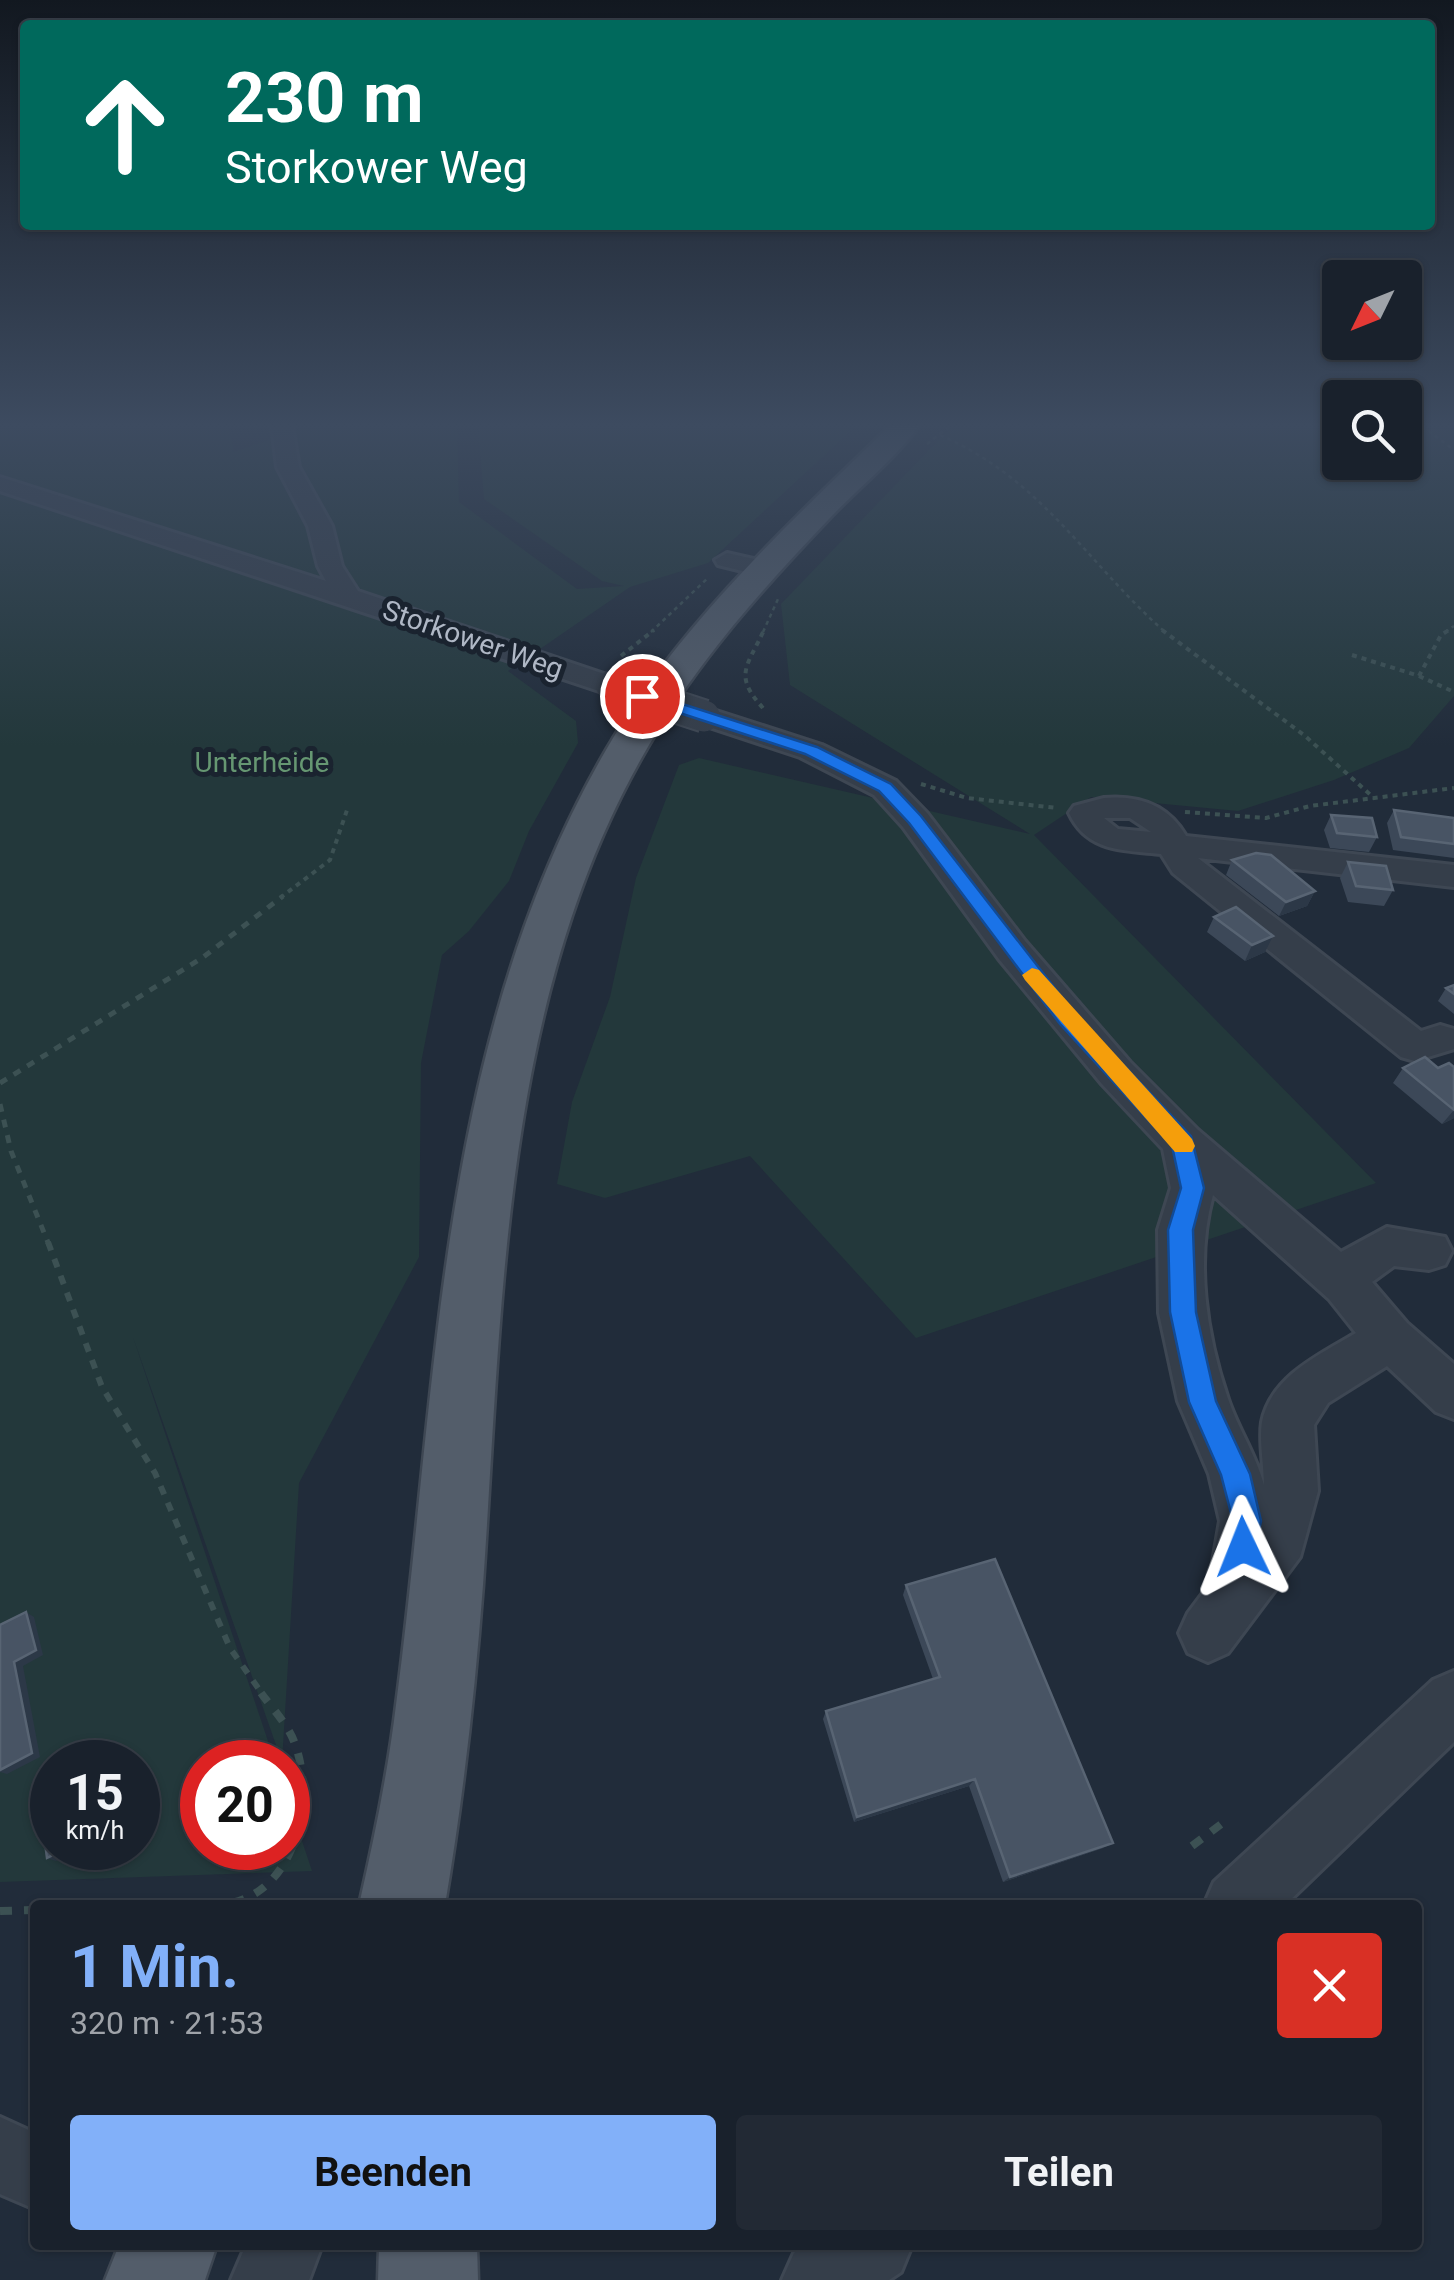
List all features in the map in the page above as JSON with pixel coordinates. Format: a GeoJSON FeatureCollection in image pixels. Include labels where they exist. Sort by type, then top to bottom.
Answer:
{"type":"FeatureCollection","features":[{"type":"Feature","properties":{"kind":"main road"},"geometry":{"type":"LineString","coordinates":[[403,1900],[434,1706],[481,1198],[495,1114],[530,976],[558,890],[620,760],[699,642],[757,575],[808,532]]}},
{"type":"Feature","properties":{"kind":"main road"},"geometry":{"type":"LineString","coordinates":[[154,2280],[166,2250]]}},
{"type":"Feature","properties":{"kind":"main road"},"geometry":{"type":"LineString","coordinates":[[428,2250],[428,2280]]}},
{"type":"Feature","properties":{"kind":"street","name":"Storkower Weg"},"geometry":{"type":"LineString","coordinates":[[149,532],[904,783]]}},
{"type":"Feature","properties":{"kind":"street"},"geometry":{"type":"LineString","coordinates":[[322,532],[330,566],[348,597]]}},
{"type":"Feature","properties":{"kind":"street"},"geometry":{"type":"LineString","coordinates":[[904,783],[915,820],[1067,1018],[1183,1142],[1346,1285],[1390,1338],[1454,1396]]}},
{"type":"Feature","properties":{"kind":"street"},"geometry":{"type":"LineString","coordinates":[[1161,829],[1454,876]]}},
{"type":"Feature","properties":{"kind":"street"},"geometry":{"type":"LineString","coordinates":[[1161,829],[1185,864],[1416,1047],[1440,1038]]}},
{"type":"Feature","properties":{"kind":"street"},"geometry":{"type":"LineString","coordinates":[[1183,1142],[1192,1188],[1180,1230],[1183,1312],[1203,1402],[1236,1474],[1247,1521],[1222,1617],[1281,1538],[1291,1491],[1288,1421],[1310,1387],[1390,1338]]}},
{"type":"Feature","properties":{"kind":"street"},"geometry":{"type":"LineString","coordinates":[[1346,1285],[1355,1268],[1387,1246],[1429,1251]]}},
{"type":"Feature","properties":{"kind":"street"},"geometry":{"type":"LineString","coordinates":[[1244,1899],[1454,1701]]}},
{"type":"Feature","properties":{"kind":"street"},"geometry":{"type":"LineString","coordinates":[[0,2154],[30,2169]]}},
{"type":"Feature","properties":{"kind":"street"},"geometry":{"type":"LineString","coordinates":[[270,2280],[282,2250]]}},
{"type":"Feature","properties":{"kind":"street"},"geometry":{"type":"LineString","coordinates":[[821,2280],[866,2250]]}},
{"type":"Feature","properties":{"kind":"path"},"geometry":{"type":"LineString","coordinates":[[1068,532],[1174,641],[1340,760],[1374,798]]}},
{"type":"Feature","properties":{"kind":"path"},"geometry":{"type":"LineString","coordinates":[[757,575],[743,676],[744,688],[768,712]]}},
{"type":"Feature","properties":{"kind":"path"},"geometry":{"type":"LineString","coordinates":[[1419,676],[1441,635],[1454,626]]}},
{"type":"Feature","properties":{"kind":"path"},"geometry":{"type":"LineString","coordinates":[[1352,655],[1419,676],[1454,692]]}},
{"type":"Feature","properties":{"kind":"path"},"geometry":{"type":"LineString","coordinates":[[904,783],[967,798],[1057,808]]}},
{"type":"Feature","properties":{"kind":"path"},"geometry":{"type":"LineString","coordinates":[[1161,829],[1169,811],[1266,818],[1310,806],[1454,788]]}},
{"type":"Feature","properties":{"kind":"path"},"geometry":{"type":"LineString","coordinates":[[0,1083],[202,958],[330,860],[346,810]]}},
{"type":"Feature","properties":{"kind":"path"},"geometry":{"type":"LineString","coordinates":[[0,1104],[10,1151],[30,1193],[102,1386],[155,1473],[230,1648],[294,1738],[305,1776],[300,1818],[289,1856],[268,1885],[240,1900]]}},
{"type":"Feature","properties":{"kind":"path"},"geometry":{"type":"LineString","coordinates":[[1192,1846],[1228,1820]]}},
{"type":"Feature","properties":{"kind":"path"},"geometry":{"type":"LineString","coordinates":[[0,1911],[30,1910]]}},
{"type":"Feature","properties":{"kind":"green space","name":"Unterheide"},"geometry":{"type":"Polygon","coordinates":[[[0,532],[500,532],[577,589],[624,586],[602,581],[532,532],[741,532],[708,563],[630,587],[508,671],[576,721],[578,743],[529,831],[509,881],[469,931],[442,955],[421,1063],[419,1257],[299,1483],[283,1740],[274,1740],[133,1337],[268,1740],[180,1740],[180,1870],[310,1870],[310,1865],[312,1871],[0,1882],[0,532]]]}},
{"type":"Feature","properties":{"kind":"green space"},"geometry":{"type":"Polygon","coordinates":[[[850,532],[1454,532],[1454,696],[1409,748],[1334,780],[1238,811],[1091,797],[1034,835],[1376,1183],[916,1338],[750,1156],[605,1198],[557,1184],[572,1102],[610,997],[636,878],[679,765],[699,758],[1030,834],[790,685],[781,604],[850,532]]]}},
{"type":"Feature","properties":{"kind":"building"},"geometry":{"type":"Polygon","coordinates":[[[1394,810],[1454,818],[1454,844],[1401,837],[1394,810]]]}},
{"type":"Feature","properties":{"kind":"building"},"geometry":{"type":"Polygon","coordinates":[[[1331,815],[1372,818],[1377,837],[1337,833],[1331,815]]]}},
{"type":"Feature","properties":{"kind":"building"},"geometry":{"type":"Polygon","coordinates":[[[1256,853],[1271,855],[1315,891],[1286,902],[1232,860],[1256,853]]]}},
{"type":"Feature","properties":{"kind":"building"},"geometry":{"type":"Polygon","coordinates":[[[1348,862],[1386,866],[1393,890],[1356,886],[1348,862]]]}},
{"type":"Feature","properties":{"kind":"building"},"geometry":{"type":"Polygon","coordinates":[[[1236,907],[1273,936],[1252,945],[1214,917],[1236,907]]]}},
{"type":"Feature","properties":{"kind":"building"},"geometry":{"type":"Polygon","coordinates":[[[1425,1057],[1438,1068],[1449,1063],[1454,1067],[1454,1110],[1403,1068],[1425,1057]]]}},
{"type":"Feature","properties":{"kind":"building"},"geometry":{"type":"Polygon","coordinates":[[[995,1559],[1113,1843],[1010,1877],[975,1779],[857,1817],[826,1711],[940,1677],[906,1585],[995,1559]]]}},
{"type":"Feature","properties":{"kind":"building"},"geometry":{"type":"Polygon","coordinates":[[[26,1612],[36,1650],[14,1662],[30,1754],[0,1770],[0,1625],[26,1612]]]}},
{"type":"Feature","properties":{"kind":"slow traffic"},"geometry":{"type":"LineString","coordinates":[[1032,975],[1183,1146]]}},
{"type":"Feature","properties":{"kind":"route"},"geometry":{"type":"LineString","coordinates":[[642,696],[811,751],[885,788],[915,820],[1067,1018],[1183,1142],[1192,1188],[1180,1230],[1183,1312],[1203,1402],[1236,1474],[1247,1521],[1243,1547]]}}]}
